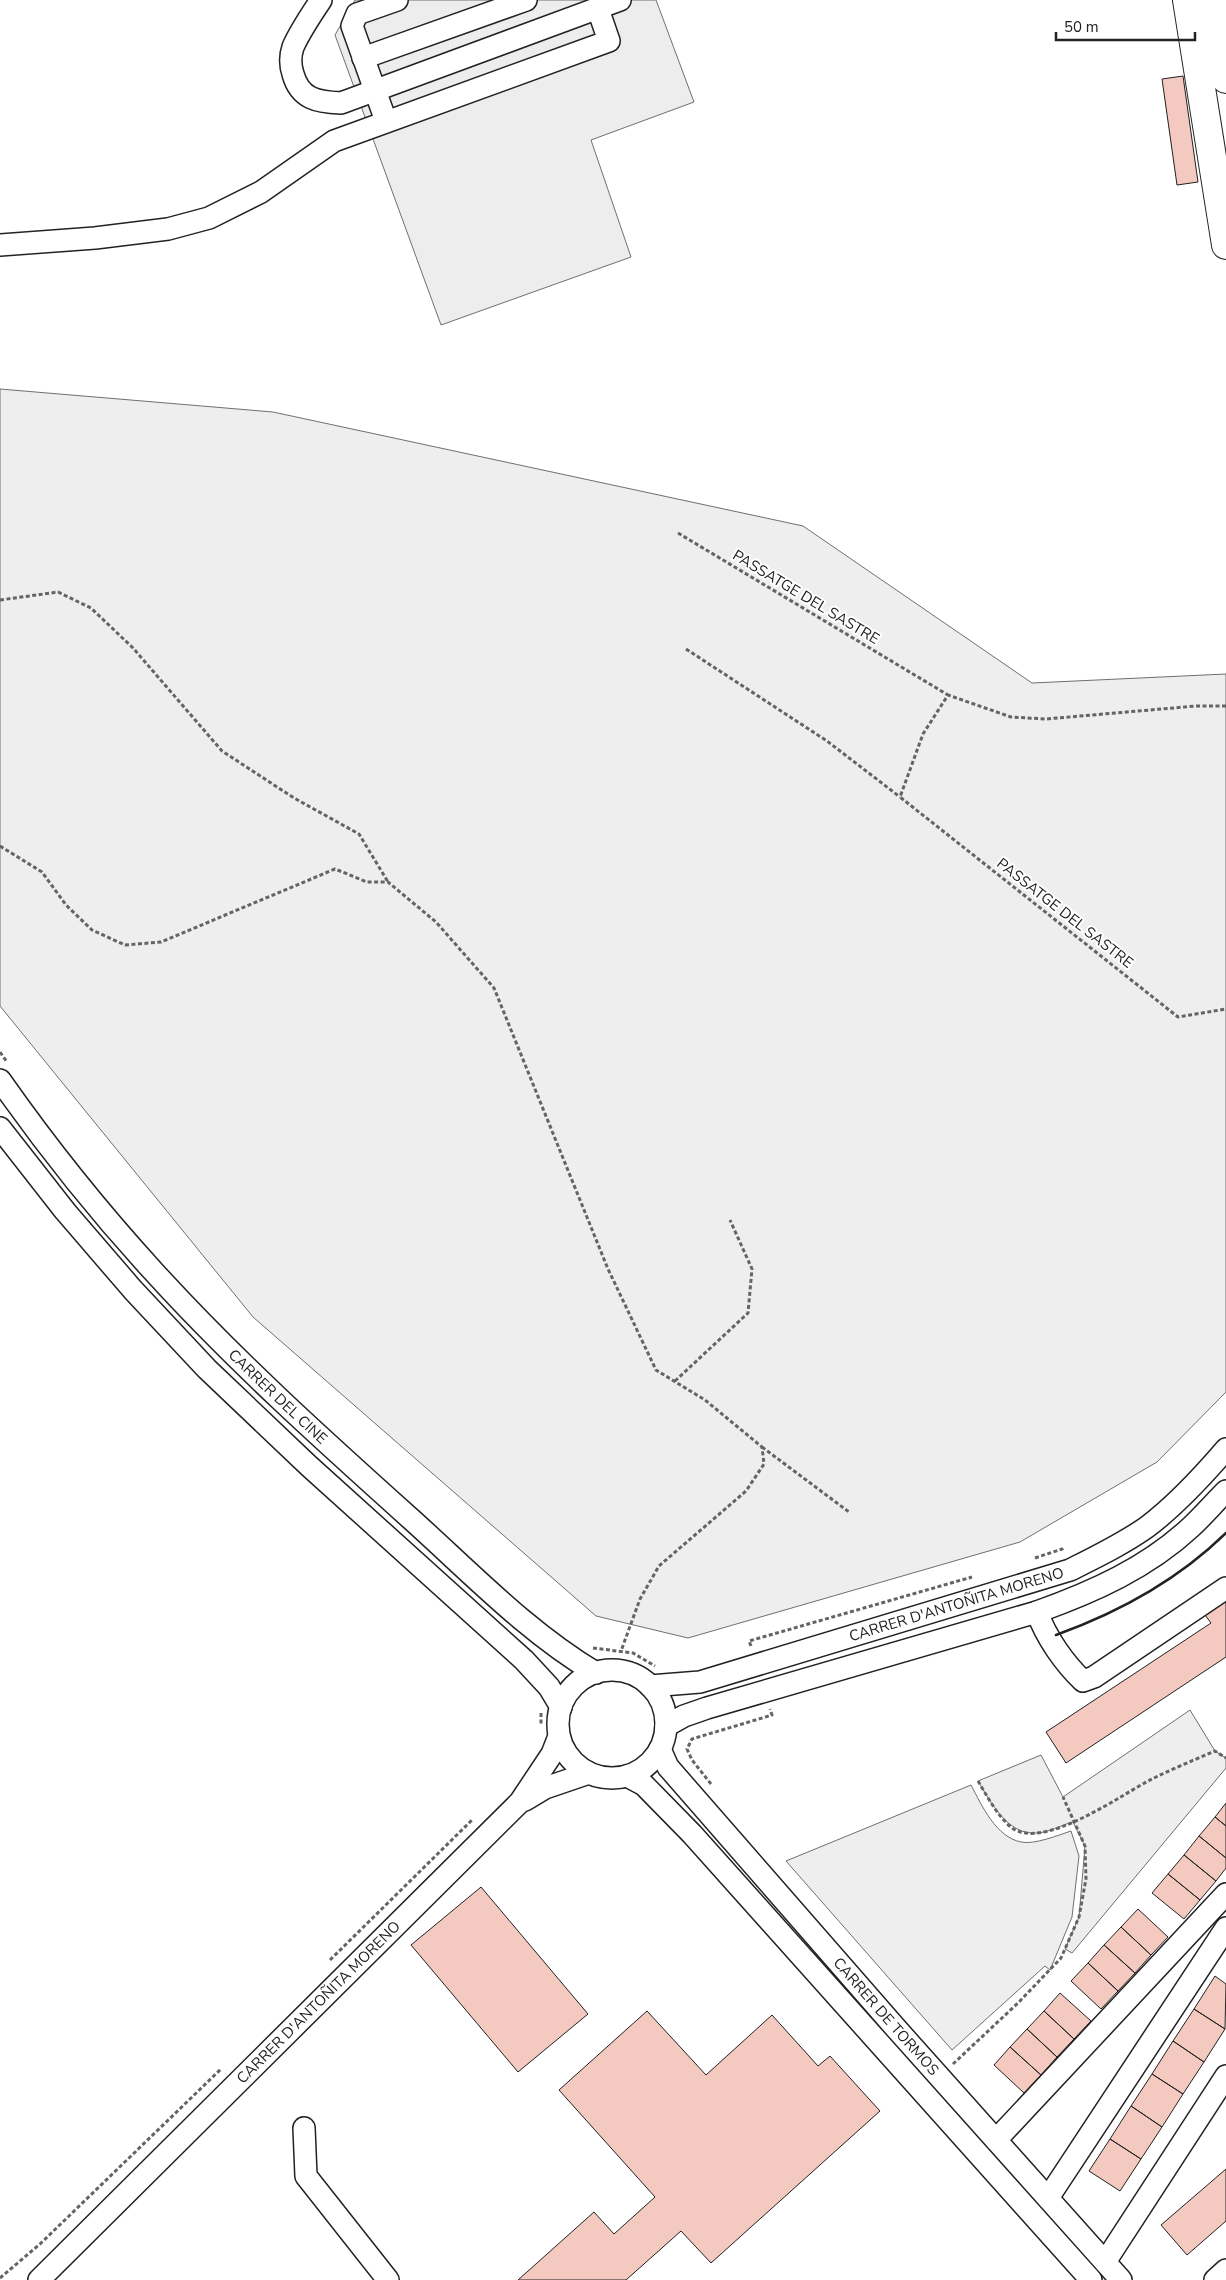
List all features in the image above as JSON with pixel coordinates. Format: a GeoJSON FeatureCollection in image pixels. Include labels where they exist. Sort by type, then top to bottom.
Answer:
{"type":"FeatureCollection","features":[{"type":"Feature","properties":{"kind":"highway"},"geometry":{"type":"LineString","coordinates":[[1187,0],[1226,245]]}},
{"type":"Feature","properties":{"kind":"highway"},"geometry":{"type":"LineString","coordinates":[[1215,0],[1226,79]]}},
{"type":"Feature","properties":{"kind":"street"},"geometry":{"type":"LineString","coordinates":[[321,0],[293,48],[290,64],[296,83],[305,95],[320,102],[341,103],[620,0]]}},
{"type":"Feature","properties":{"kind":"street"},"geometry":{"type":"LineString","coordinates":[[386,121],[352,26],[357,14],[397,0]]}},
{"type":"Feature","properties":{"kind":"street"},"geometry":{"type":"LineString","coordinates":[[363,58],[526,0]]}},
{"type":"Feature","properties":{"kind":"street"},"geometry":{"type":"LineString","coordinates":[[0,245],[95,238],[168,229],[209,218],[261,192],[334,141],[609,41],[598,9]]}},
{"type":"Feature","properties":{"kind":"street","name":"CARRER DEL CINE"},"geometry":{"type":"LineString","coordinates":[[5,1073],[87,1193],[153,1272],[329,1446],[545,1640],[596,1673]]}},
{"type":"Feature","properties":{"kind":"street","name":"CARRER DEL CINE"},"geometry":{"type":"LineString","coordinates":[[0,1128],[65,1211],[133,1290],[207,1370],[309,1466],[524,1660],[549,1687],[561,1707]]}},
{"type":"Feature","properties":{"kind":"street","name":"CARRER D'ANTOÑITA MORENO"},"geometry":{"type":"LineString","coordinates":[[653,1676],[700,1682],[749,1655],[1070,1570],[1115,1548],[1146,1527],[1174,1505],[1226,1449]]}},
{"type":"Feature","properties":{"kind":"street","name":"CARRER D'ANTOÑITA MORENO"},"geometry":{"type":"LineString","coordinates":[[666,1726],[684,1716],[707,1708],[1037,1612],[1081,1597],[1127,1574],[1163,1550],[1191,1527],[1226,1491]]}},
{"type":"Feature","properties":{"kind":"street"},"geometry":{"type":"LineString","coordinates":[[1037,1612],[1043,1628],[1074,1673],[1083,1681],[1094,1677],[1226,1588]]}},
{"type":"Feature","properties":{"kind":"street"},"geometry":{"type":"LineString","coordinates":[[610,1670],[625,1672],[638,1678],[653,1676],[664,1711],[666,1726],[660,1749],[651,1761],[640,1770],[627,1776],[614,1778],[601,1777],[589,1773],[575,1764],[550,1736],[558,1722],[561,1707],[569,1692],[581,1681],[596,1673],[610,1670]]}},
{"type":"Feature","properties":{"kind":"street","name":"CARRER D'ANTOÑITA MORENO"},"geometry":{"type":"LineString","coordinates":[[39,2280],[520,1802],[552,1754],[550,1736]]}},
{"type":"Feature","properties":{"kind":"street","name":"CARRER DE TORMOS"},"geometry":{"type":"LineString","coordinates":[[660,1749],[668,1766],[894,2026],[1121,2280]]}},
{"type":"Feature","properties":{"kind":"street","name":"CARRER D'ANTOÑITA MORENO"},"geometry":{"type":"LineString","coordinates":[[520,1802],[545,1788],[589,1773]]}},
{"type":"Feature","properties":{"kind":"street","name":"CARRER DE TORMOS"},"geometry":{"type":"LineString","coordinates":[[627,1776],[644,1785],[692,1834],[1092,2280]]}},
{"type":"Feature","properties":{"kind":"street"},"geometry":{"type":"LineString","coordinates":[[996,2140],[1226,1894]]}},
{"type":"Feature","properties":{"kind":"street"},"geometry":{"type":"LineString","coordinates":[[1048,2198],[1226,1928]]}},
{"type":"Feature","properties":{"kind":"street"},"geometry":{"type":"LineString","coordinates":[[1105,2262],[1226,2076]]}},
{"type":"Feature","properties":{"kind":"street"},"geometry":{"type":"LineString","coordinates":[[304,2128],[306,2176],[388,2280]]}},
{"type":"Feature","properties":{"kind":"street","name":"CARRER D'ANTOÑITA MORENO"},"geometry":{"type":"LineString","coordinates":[[25,2280],[117,2204]]}},
{"type":"Feature","properties":{"kind":"street"},"geometry":{"type":"LineString","coordinates":[[1215,2280],[1226,2270]]}},
{"type":"Feature","properties":{"kind":"path","name":"PASSATGE DEL SASTRE"},"geometry":{"type":"LineString","coordinates":[[678,533],[948,696],[1011,717],[1046,719],[1196,706],[1226,706]]}},
{"type":"Feature","properties":{"kind":"path"},"geometry":{"type":"LineString","coordinates":[[0,600],[58,592],[91,608],[133,648],[222,751],[294,798],[359,834],[388,882],[436,922],[494,988],[608,1269],[656,1370],[705,1400],[762,1447],[849,1512]]}},
{"type":"Feature","properties":{"kind":"path","name":"PASSATGE DEL SASTRE"},"geometry":{"type":"LineString","coordinates":[[686,649],[827,741],[1178,1017],[1226,1009]]}},
{"type":"Feature","properties":{"kind":"path"},"geometry":{"type":"LineString","coordinates":[[900,797],[923,734],[948,696]]}},
{"type":"Feature","properties":{"kind":"path"},"geometry":{"type":"LineString","coordinates":[[0,846],[42,872],[66,905],[92,930],[125,945],[161,942],[335,869],[367,882],[388,882]]}},
{"type":"Feature","properties":{"kind":"path"},"geometry":{"type":"LineString","coordinates":[[0,1052],[5,1073]]}},
{"type":"Feature","properties":{"kind":"path"},"geometry":{"type":"LineString","coordinates":[[675,1382],[748,1313],[752,1269],[730,1220]]}},
{"type":"Feature","properties":{"kind":"path"},"geometry":{"type":"LineString","coordinates":[[621,1651],[640,1599],[659,1566],[746,1491],[764,1464],[762,1447]]}},
{"type":"Feature","properties":{"kind":"path"},"geometry":{"type":"LineString","coordinates":[[1029,1560],[1062,1549],[1065,1557]]}},
{"type":"Feature","properties":{"kind":"path"},"geometry":{"type":"LineString","coordinates":[[1056,1558],[1065,1557],[1072,1551]]}},
{"type":"Feature","properties":{"kind":"path"},"geometry":{"type":"LineString","coordinates":[[750,1642],[974,1576]]}},
{"type":"Feature","properties":{"kind":"path"},"geometry":{"type":"LineString","coordinates":[[590,1648],[633,1652],[653,1676]]}},
{"type":"Feature","properties":{"kind":"path"},"geometry":{"type":"LineString","coordinates":[[540,1710],[542,1720],[550,1736]]}},
{"type":"Feature","properties":{"kind":"path"},"geometry":{"type":"LineString","coordinates":[[978,1781],[1013,1828],[1025,1832],[1038,1833],[1085,1818],[1152,1779],[1215,1751],[1226,1758]]}},
{"type":"Feature","properties":{"kind":"path"},"geometry":{"type":"LineString","coordinates":[[693,1770],[712,1792]]}},
{"type":"Feature","properties":{"kind":"path"},"geometry":{"type":"LineString","coordinates":[[957,2073],[951,2066],[1019,2002],[1061,1958],[1079,1917],[1086,1878],[1085,1846],[1062,1797]]}},
{"type":"Feature","properties":{"kind":"path"},"geometry":{"type":"LineString","coordinates":[[328,1962],[474,1817]]}},
{"type":"Feature","properties":{"kind":"path"},"geometry":{"type":"LineString","coordinates":[[0,2278],[40,2244],[223,2067]]}},
{"type":"Feature","properties":{"kind":"shaded area"},"geometry":{"type":"Polygon","coordinates":[[[355,0],[656,0],[694,102],[591,140],[631,257],[441,325],[335,35],[355,0]]]}},
{"type":"Feature","properties":{"kind":"shaded area"},"geometry":{"type":"Polygon","coordinates":[[[0,389],[273,412],[803,526],[1032,683],[1226,674],[1226,1392],[1157,1462],[1020,1542],[688,1638],[596,1616],[253,1317],[0,1006],[0,389]]]}},
{"type":"Feature","properties":{"kind":"shaded area"},"geometry":{"type":"Polygon","coordinates":[[[1190,1710],[1215,1751],[1226,1758],[1226,1768],[1072,1953],[1065,1949],[1079,1917],[1085,1846],[1073,1822],[1041,1833],[1017,1829],[1001,1816],[978,1781],[1041,1755],[1063,1797],[1190,1710]]]}},
{"type":"Feature","properties":{"kind":"shaded area"},"geometry":{"type":"Polygon","coordinates":[[[971,1785],[991,1820],[1004,1834],[1012,1839],[1026,1843],[1071,1831],[1079,1856],[1072,1917],[1050,1970],[1045,1966],[952,2050],[786,1861],[971,1785]]]}},
{"type":"Feature","properties":{"kind":"building"},"geometry":{"type":"Polygon","coordinates":[[[1183,76],[1198,182],[1177,185],[1162,79],[1183,76]]]}},
{"type":"Feature","properties":{"kind":"building"},"geometry":{"type":"Polygon","coordinates":[[[1226,1595],[1226,1657],[1066,1763],[1046,1732],[1211,1623],[1202,1611],[1226,1595]]]}},
{"type":"Feature","properties":{"kind":"building"},"geometry":{"type":"Polygon","coordinates":[[[1226,1803],[1226,1826],[1215,1817],[1226,1803]]]}},
{"type":"Feature","properties":{"kind":"building"},"geometry":{"type":"Polygon","coordinates":[[[1215,1817],[1226,1826],[1226,1858],[1199,1836],[1215,1817]]]}},
{"type":"Feature","properties":{"kind":"building"},"geometry":{"type":"Polygon","coordinates":[[[1199,1836],[1226,1858],[1226,1868],[1216,1881],[1184,1855],[1199,1836]]]}},
{"type":"Feature","properties":{"kind":"building"},"geometry":{"type":"Polygon","coordinates":[[[1184,1855],[1216,1881],[1200,1900],[1168,1874],[1184,1855]]]}},
{"type":"Feature","properties":{"kind":"building"},"geometry":{"type":"Polygon","coordinates":[[[1168,1874],[1200,1900],[1184,1919],[1152,1893],[1168,1874]]]}},
{"type":"Feature","properties":{"kind":"building"},"geometry":{"type":"Polygon","coordinates":[[[481,1887],[588,2014],[518,2072],[411,1945],[481,1887]]]}},
{"type":"Feature","properties":{"kind":"building"},"geometry":{"type":"Polygon","coordinates":[[[1138,1909],[1168,1937],[1151,1955],[1121,1927],[1138,1909]]]}},
{"type":"Feature","properties":{"kind":"building"},"geometry":{"type":"Polygon","coordinates":[[[1121,1927],[1151,1955],[1135,1973],[1104,1945],[1121,1927]]]}},
{"type":"Feature","properties":{"kind":"building"},"geometry":{"type":"Polygon","coordinates":[[[1104,1945],[1135,1973],[1118,1991],[1088,1963],[1104,1945]]]}},
{"type":"Feature","properties":{"kind":"building"},"geometry":{"type":"Polygon","coordinates":[[[1088,1963],[1118,1991],[1101,2009],[1071,1981],[1088,1963]]]}},
{"type":"Feature","properties":{"kind":"building"},"geometry":{"type":"Polygon","coordinates":[[[1215,1976],[1226,1984],[1225,2029],[1194,2009],[1215,1976]]]}},
{"type":"Feature","properties":{"kind":"building"},"geometry":{"type":"Polygon","coordinates":[[[1060,1993],[1091,2021],[1074,2039],[1044,2011],[1060,1993]]]}},
{"type":"Feature","properties":{"kind":"building"},"geometry":{"type":"Polygon","coordinates":[[[1194,2009],[1225,2029],[1204,2062],[1173,2041],[1194,2009]]]}},
{"type":"Feature","properties":{"kind":"building"},"geometry":{"type":"Polygon","coordinates":[[[647,2011],[706,2075],[772,2015],[818,2066],[830,2056],[880,2111],[711,2263],[681,2231],[626,2280],[518,2280],[594,2212],[614,2234],[655,2197],[559,2090],[647,2011]]]}},
{"type":"Feature","properties":{"kind":"building"},"geometry":{"type":"Polygon","coordinates":[[[1044,2011],[1074,2039],[1057,2057],[1027,2029],[1044,2011]]]}},
{"type":"Feature","properties":{"kind":"building"},"geometry":{"type":"Polygon","coordinates":[[[1027,2029],[1057,2057],[1041,2075],[1010,2047],[1027,2029]]]}},
{"type":"Feature","properties":{"kind":"building"},"geometry":{"type":"Polygon","coordinates":[[[1173,2041],[1204,2062],[1183,2094],[1152,2074],[1173,2041]]]}},
{"type":"Feature","properties":{"kind":"building"},"geometry":{"type":"Polygon","coordinates":[[[1010,2047],[1041,2075],[1024,2093],[994,2065],[1010,2047]]]}},
{"type":"Feature","properties":{"kind":"building"},"geometry":{"type":"Polygon","coordinates":[[[1152,2074],[1183,2094],[1162,2127],[1131,2106],[1152,2074]]]}},
{"type":"Feature","properties":{"kind":"building"},"geometry":{"type":"Polygon","coordinates":[[[1131,2106],[1162,2127],[1141,2159],[1110,2139],[1131,2106]]]}},
{"type":"Feature","properties":{"kind":"building"},"geometry":{"type":"Polygon","coordinates":[[[1110,2139],[1141,2159],[1120,2191],[1089,2171],[1110,2139]]]}},
{"type":"Feature","properties":{"kind":"building"},"geometry":{"type":"Polygon","coordinates":[[[1226,2169],[1226,2221],[1187,2255],[1161,2225],[1226,2169]]]}},
{"type":"Feature","properties":{"kind":"wall"},"geometry":{"type":"LineString","coordinates":[[1056,1635],[1103,1616],[1147,1593],[1188,1566],[1226,1533]]}}]}
